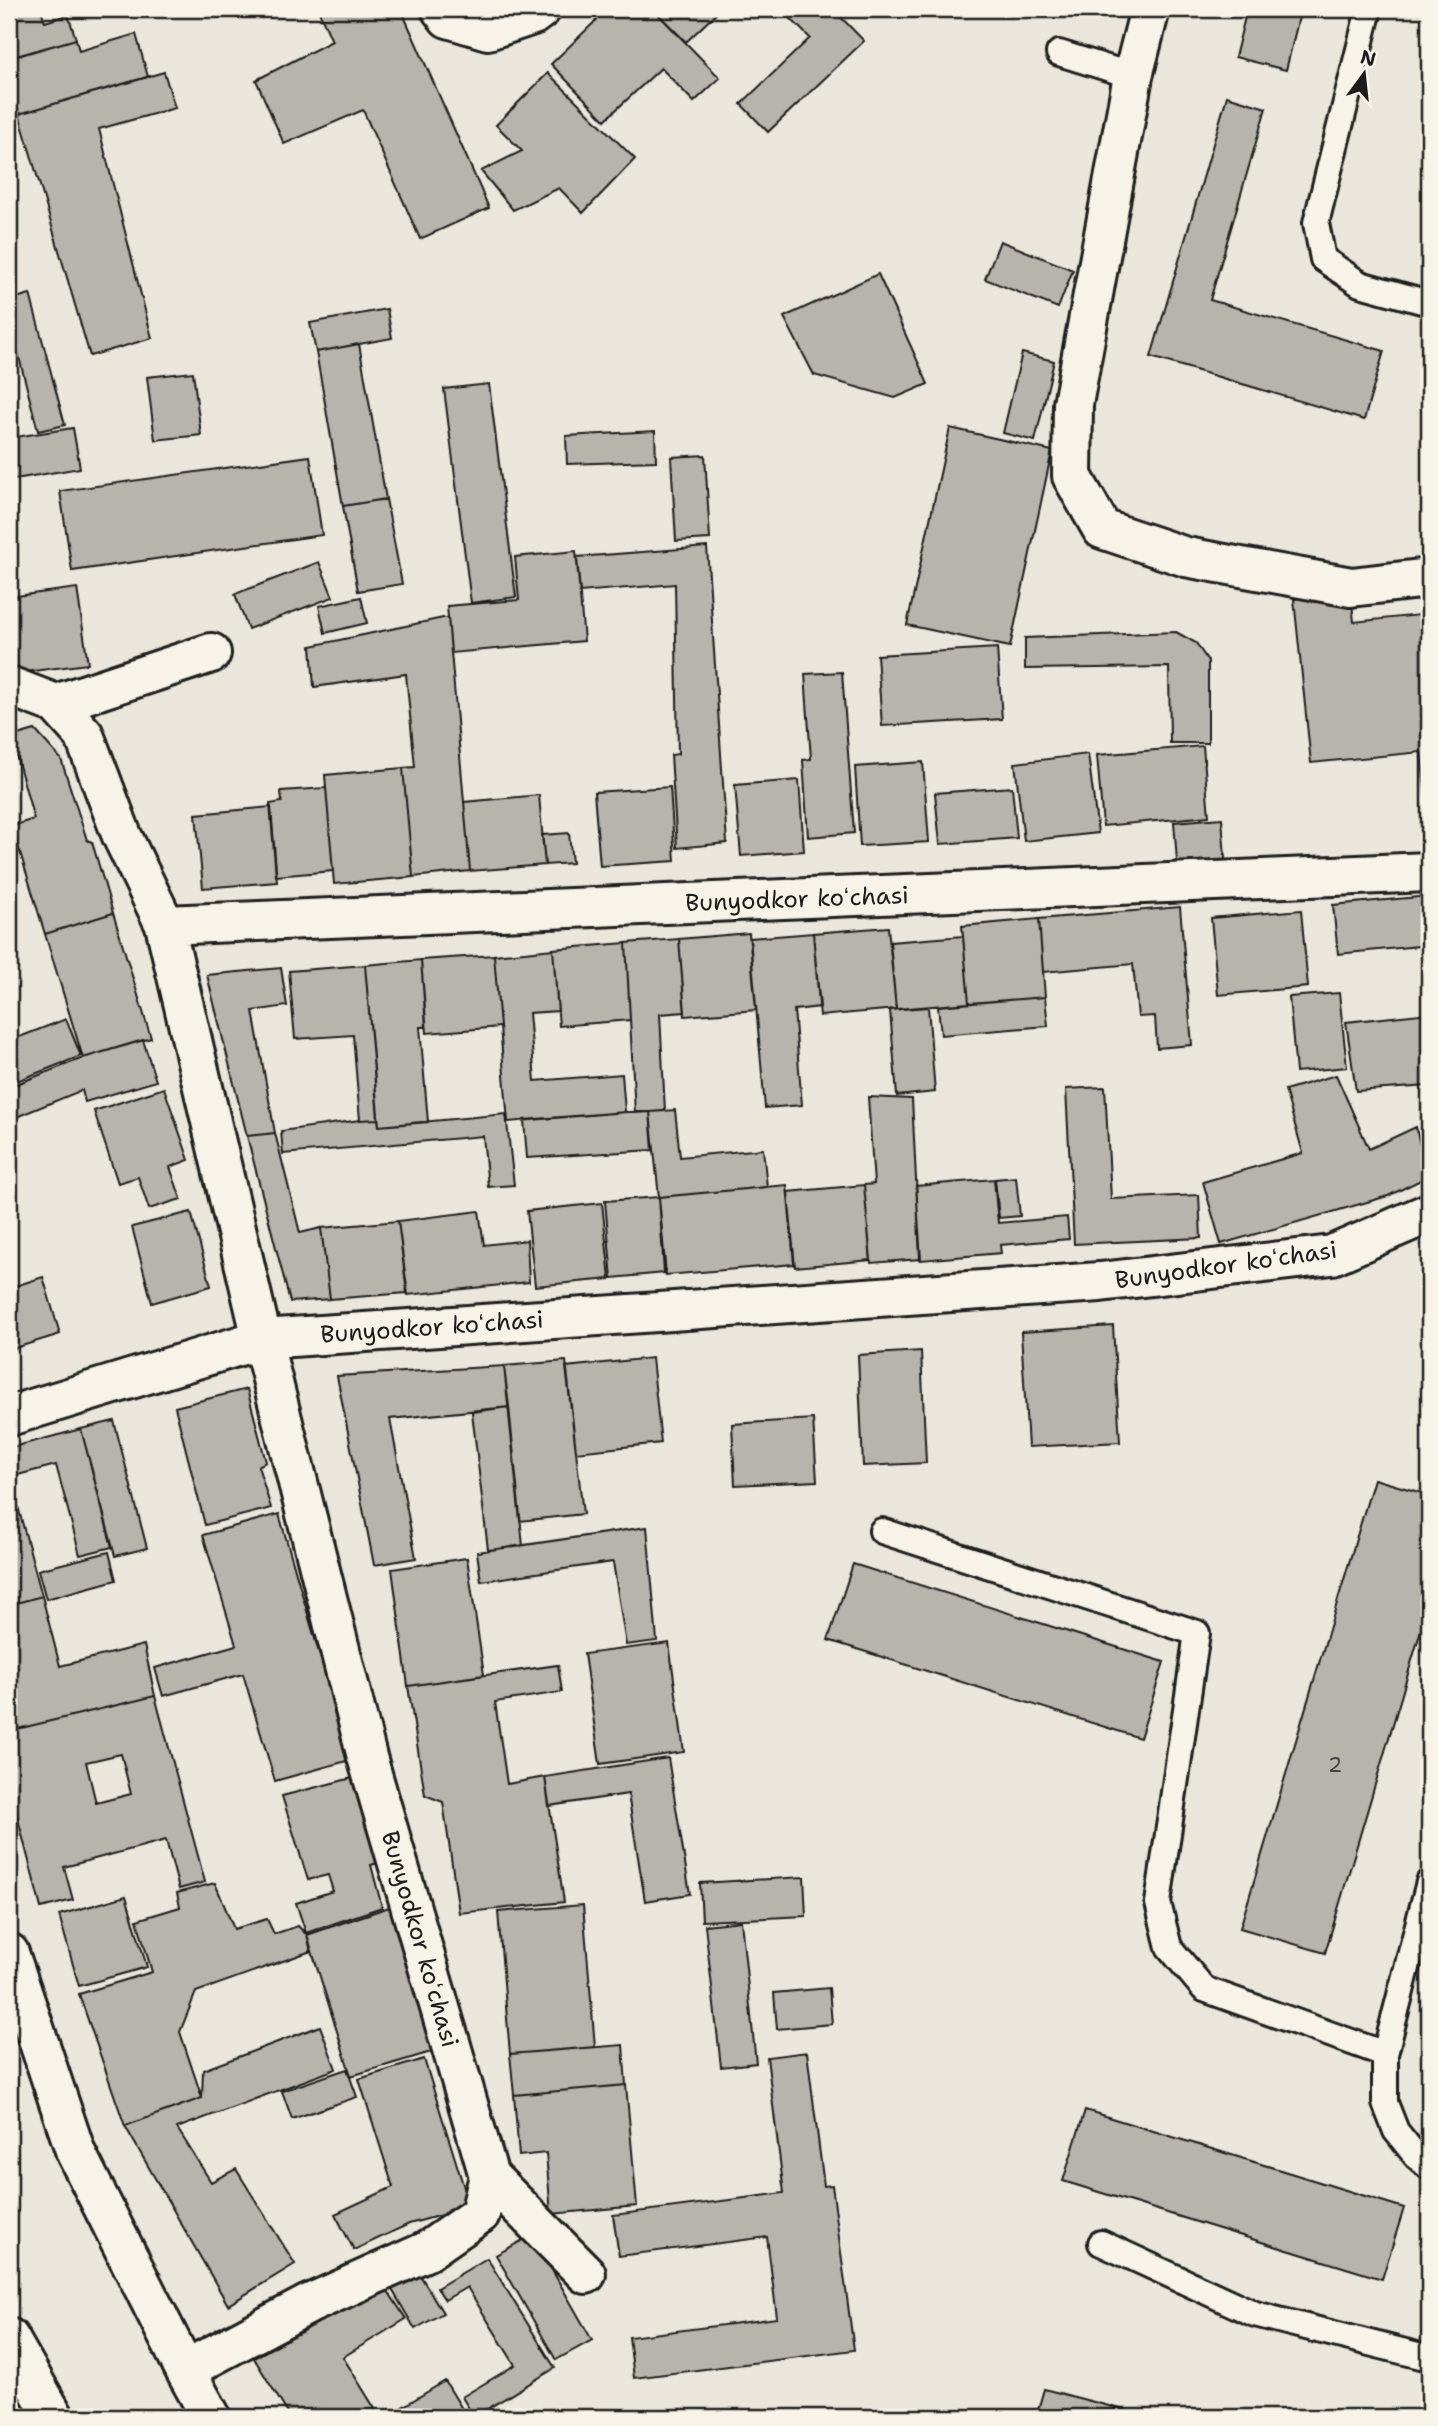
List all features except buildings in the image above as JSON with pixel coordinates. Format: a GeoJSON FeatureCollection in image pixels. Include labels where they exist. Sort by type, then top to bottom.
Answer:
{"type":"FeatureCollection","features":[{"type":"Feature","properties":{"kind":"street"},"geometry":{"type":"LineString","coordinates":[[441,9],[448,18],[488,30],[533,15],[541,9]]}},
{"type":"Feature","properties":{"kind":"street"},"geometry":{"type":"LineString","coordinates":[[1150,9],[1133,76],[1073,404],[1072,476],[1102,529],[1186,557],[1351,587],[1429,578]]}},
{"type":"Feature","properties":{"kind":"street"},"geometry":{"type":"LineString","coordinates":[[56,704],[211,653]]}},
{"type":"Feature","properties":{"kind":"street","name":"Bunyodkor koʻchasi"},"geometry":{"type":"LineString","coordinates":[[9,686],[56,704],[84,735],[122,835],[165,925],[262,1339],[367,1757],[489,2176],[480,2214],[427,2251],[309,2304],[186,2370]]}},
{"type":"Feature","properties":{"kind":"street","name":"Bunyodkor koʻchasi"},"geometry":{"type":"LineString","coordinates":[[165,925],[1429,872]]}},
{"type":"Feature","properties":{"kind":"street","name":"Bunyodkor koʻchasi"},"geometry":{"type":"LineString","coordinates":[[9,1416],[262,1339],[1100,1282],[1332,1255],[1429,1213]]}},
{"type":"Feature","properties":{"kind":"street"},"geometry":{"type":"LineString","coordinates":[[9,1953],[76,2153],[211,2417]]}},
{"type":"Feature","properties":{"kind":"street"},"geometry":{"type":"LineString","coordinates":[[489,2176],[586,2274]]}},
{"type":"Feature","properties":{"kind":"street"},"geometry":{"type":"LineString","coordinates":[[9,2339],[54,2417]]}},
{"type":"Feature","properties":{"kind":"lane"},"geometry":{"type":"LineString","coordinates":[[1370,9],[1315,223],[1323,259],[1360,284],[1429,303]]}},
{"type":"Feature","properties":{"kind":"lane"},"geometry":{"type":"LineString","coordinates":[[1059,53],[1133,76]]}},
{"type":"Feature","properties":{"kind":"lane"},"geometry":{"type":"LineString","coordinates":[[882,1531],[1197,1633],[1158,1903],[1169,1947],[1204,1989],[1385,2054]]}},
{"type":"Feature","properties":{"kind":"lane"},"geometry":{"type":"LineString","coordinates":[[1429,1882],[1425,1914],[1385,2054],[1385,2103],[1396,2131],[1416,2156],[1429,2167]]}},
{"type":"Feature","properties":{"kind":"lane"},"geometry":{"type":"LineString","coordinates":[[1101,2243],[1255,2314],[1429,2358]]}}]}
